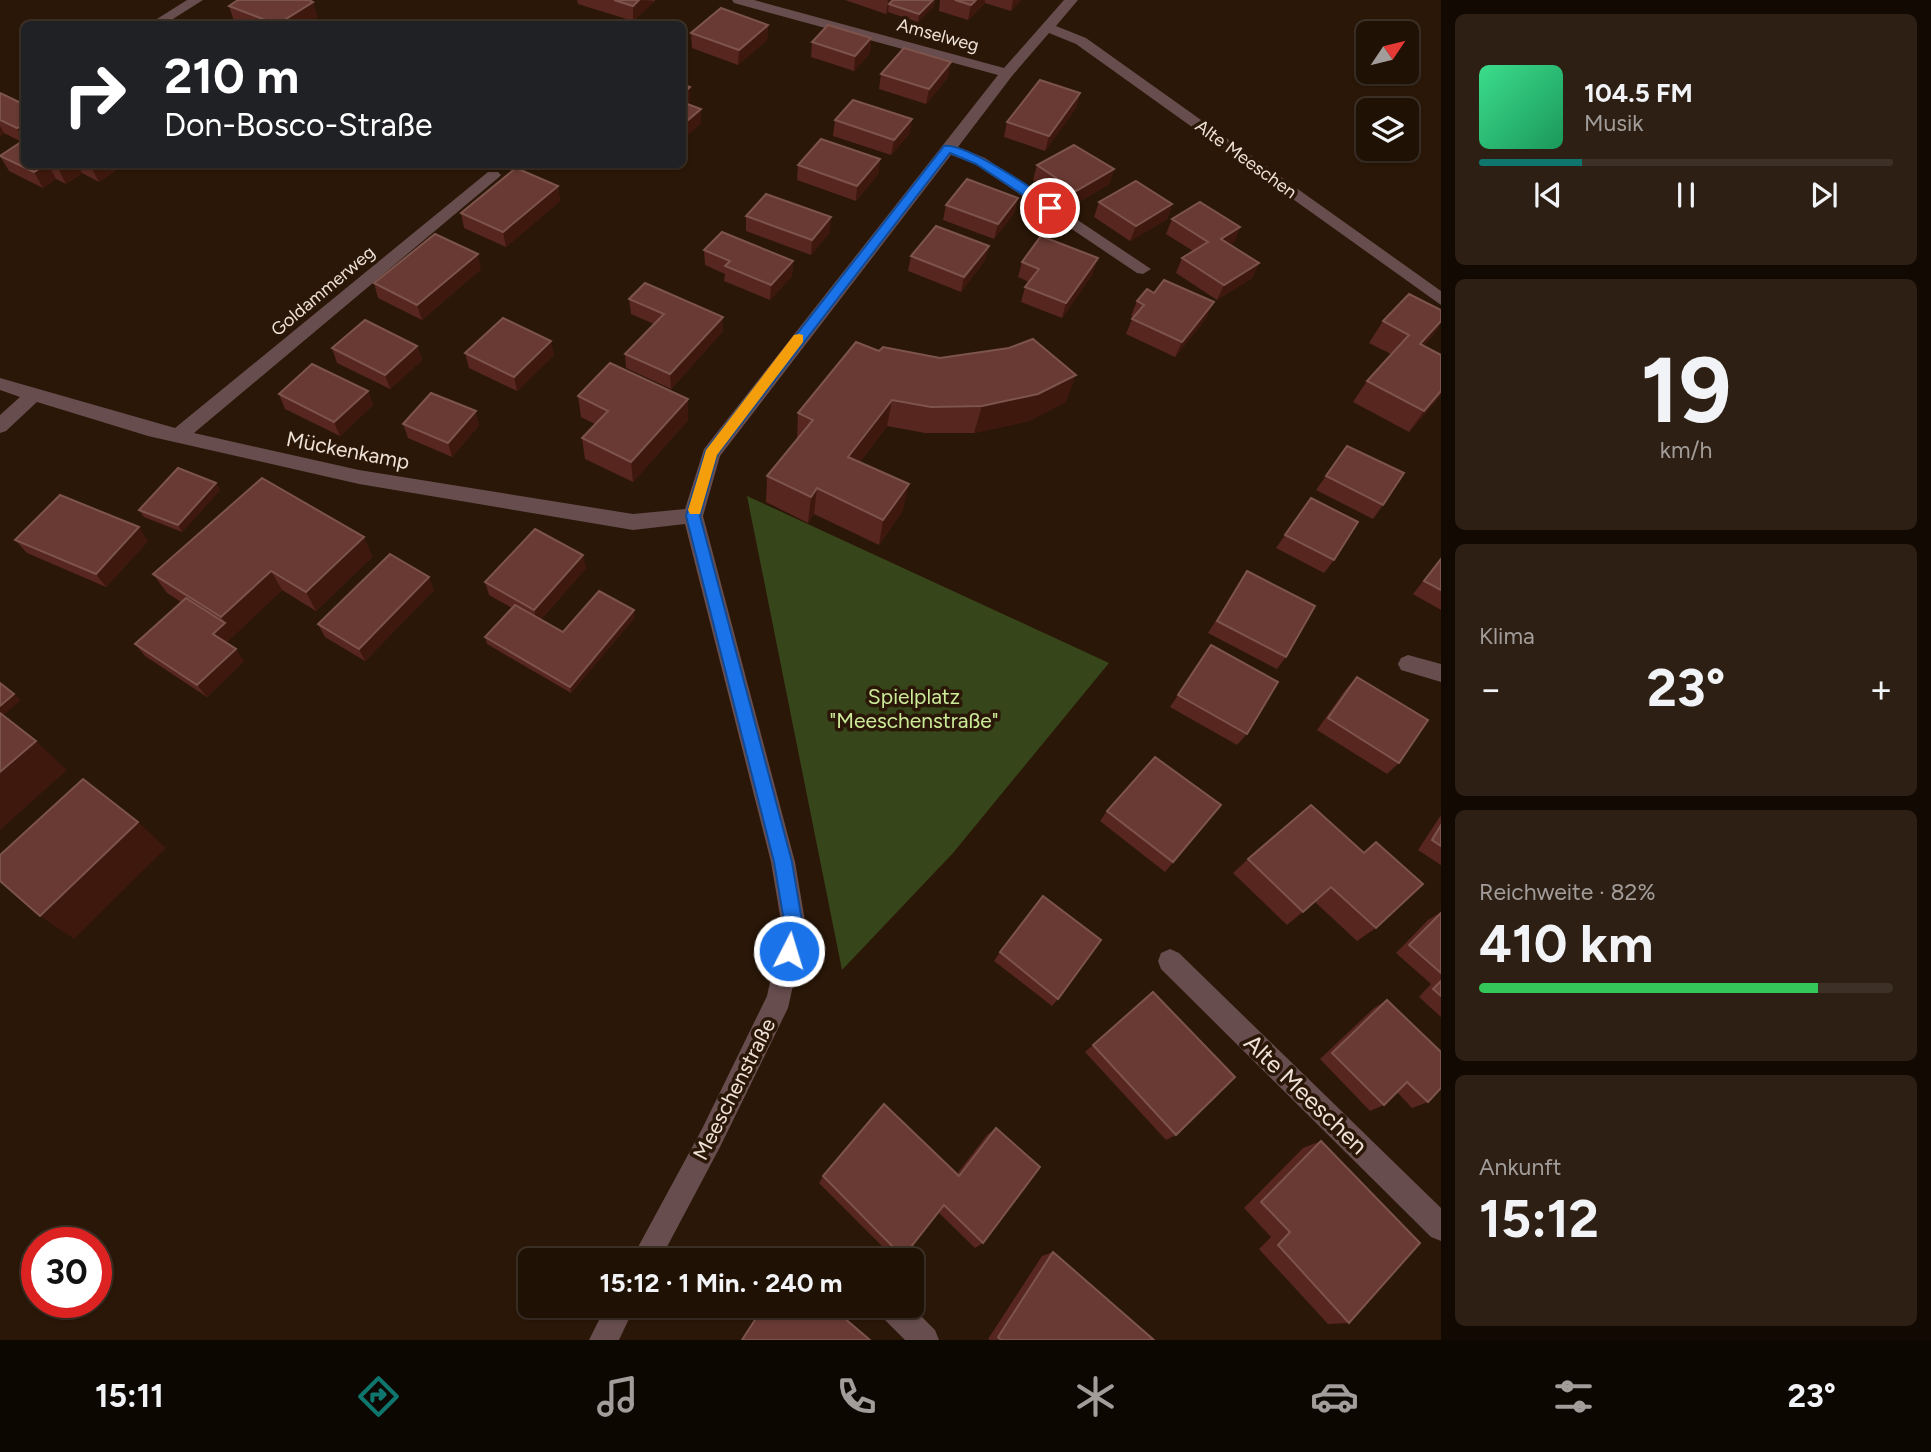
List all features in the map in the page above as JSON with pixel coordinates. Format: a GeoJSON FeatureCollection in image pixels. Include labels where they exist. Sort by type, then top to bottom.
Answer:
{"type":"FeatureCollection","features":[{"type":"Feature","properties":{"kind":"street"},"geometry":{"type":"LineString","coordinates":[[161,21],[196,0]]}},
{"type":"Feature","properties":{"kind":"street","name":"Amselweg"},"geometry":{"type":"LineString","coordinates":[[739,0],[1007,72]]}},
{"type":"Feature","properties":{"kind":"street","name":"Meeschenstraße"},"geometry":{"type":"LineString","coordinates":[[651,1248],[711,1138],[779,999],[794,927],[783,862],[693,516],[710,454],[1007,72],[1071,0]]}},
{"type":"Feature","properties":{"kind":"street","name":"Alte Meeschen"},"geometry":{"type":"LineString","coordinates":[[1047,27],[1080,40],[1441,299]]}},
{"type":"Feature","properties":{"kind":"street"},"geometry":{"type":"LineString","coordinates":[[948,148],[980,161],[1143,270]]}},
{"type":"Feature","properties":{"kind":"street","name":"Goldammerweg"},"geometry":{"type":"LineString","coordinates":[[178,436],[493,175]]}},
{"type":"Feature","properties":{"kind":"street","name":"Mückenkamp"},"geometry":{"type":"LineString","coordinates":[[0,383],[178,436],[359,477],[633,522],[693,516]]}},
{"type":"Feature","properties":{"kind":"street"},"geometry":{"type":"LineString","coordinates":[[0,426],[34,394]]}},
{"type":"Feature","properties":{"kind":"street"},"geometry":{"type":"LineString","coordinates":[[1408,664],[1441,673]]}},
{"type":"Feature","properties":{"kind":"street","name":"Alte Meeschen"},"geometry":{"type":"LineString","coordinates":[[1170,961],[1441,1227]]}},
{"type":"Feature","properties":{"kind":"street"},"geometry":{"type":"LineString","coordinates":[[603,1340],[615,1318]]}},
{"type":"Feature","properties":{"kind":"street"},"geometry":{"type":"LineString","coordinates":[[903,1318],[925,1340]]}},
{"type":"Feature","properties":{"kind":"green space","name":"Spielplatz \"Meeschenstraße\""},"geometry":{"type":"Polygon","coordinates":[[[747,496],[1109,663],[953,853],[842,970],[747,496]]]}},
{"type":"Feature","properties":{"kind":"building"},"geometry":{"type":"Polygon","coordinates":[[[238,0],[313,2],[283,21],[268,21],[229,6],[238,0]]]}},
{"type":"Feature","properties":{"kind":"building"},"geometry":{"type":"Polygon","coordinates":[[[614,0],[639,0],[633,6],[614,0]]]}},
{"type":"Feature","properties":{"kind":"building"},"geometry":{"type":"Polygon","coordinates":[[[893,0],[933,0],[919,14],[889,4],[893,0]]]}},
{"type":"Feature","properties":{"kind":"building"},"geometry":{"type":"Polygon","coordinates":[[[955,0],[976,0],[971,5],[955,0]]]}},
{"type":"Feature","properties":{"kind":"building"},"geometry":{"type":"Polygon","coordinates":[[[721,8],[768,25],[739,50],[691,33],[721,8]]]}},
{"type":"Feature","properties":{"kind":"building"},"geometry":{"type":"Polygon","coordinates":[[[828,25],[871,38],[855,56],[812,42],[828,25]]]}},
{"type":"Feature","properties":{"kind":"building"},"geometry":{"type":"Polygon","coordinates":[[[904,48],[951,62],[929,89],[881,74],[904,48]]]}},
{"type":"Feature","properties":{"kind":"building"},"geometry":{"type":"Polygon","coordinates":[[[1040,80],[1080,93],[1049,136],[1007,122],[1040,80]]]}},
{"type":"Feature","properties":{"kind":"building"},"geometry":{"type":"Polygon","coordinates":[[[0,93],[21,103],[21,126],[17,128],[0,120],[0,93]]]}},
{"type":"Feature","properties":{"kind":"building"},"geometry":{"type":"Polygon","coordinates":[[[853,100],[912,119],[894,140],[835,120],[853,100]]]}},
{"type":"Feature","properties":{"kind":"building"},"geometry":{"type":"Polygon","coordinates":[[[686,103],[701,109],[686,122],[686,103]]]}},
{"type":"Feature","properties":{"kind":"building"},"geometry":{"type":"Polygon","coordinates":[[[821,139],[880,159],[857,186],[798,165],[821,139]]]}},
{"type":"Feature","properties":{"kind":"building"},"geometry":{"type":"Polygon","coordinates":[[[21,142],[21,166],[0,156],[21,142]]]}},
{"type":"Feature","properties":{"kind":"building"},"geometry":{"type":"Polygon","coordinates":[[[1074,145],[1114,169],[1076,191],[1037,165],[1074,145]]]}},
{"type":"Feature","properties":{"kind":"building"},"geometry":{"type":"Polygon","coordinates":[[[516,168],[558,186],[503,232],[461,213],[516,168]]]}},
{"type":"Feature","properties":{"kind":"building"},"geometry":{"type":"Polygon","coordinates":[[[967,179],[1018,198],[998,224],[946,205],[967,179]]]}},
{"type":"Feature","properties":{"kind":"building"},"geometry":{"type":"Polygon","coordinates":[[[1136,181],[1172,204],[1136,226],[1099,202],[1136,181]]]}},
{"type":"Feature","properties":{"kind":"building"},"geometry":{"type":"Polygon","coordinates":[[[766,194],[831,217],[812,240],[746,216],[766,194]]]}},
{"type":"Feature","properties":{"kind":"building"},"geometry":{"type":"Polygon","coordinates":[[[1200,202],[1240,227],[1221,239],[1259,263],[1224,285],[1182,258],[1208,242],[1172,219],[1200,202]]]}},
{"type":"Feature","properties":{"kind":"building"},"geometry":{"type":"Polygon","coordinates":[[[936,226],[989,246],[964,277],[911,256],[936,226]]]}},
{"type":"Feature","properties":{"kind":"building"},"geometry":{"type":"Polygon","coordinates":[[[722,232],[793,261],[771,285],[725,266],[730,261],[704,250],[722,232]]]}},
{"type":"Feature","properties":{"kind":"building"},"geometry":{"type":"Polygon","coordinates":[[[435,234],[478,254],[417,305],[374,283],[435,234]]]}},
{"type":"Feature","properties":{"kind":"building"},"geometry":{"type":"Polygon","coordinates":[[[1041,236],[1098,258],[1066,303],[1025,287],[1039,269],[1022,262],[1041,236]]]}},
{"type":"Feature","properties":{"kind":"building"},"geometry":{"type":"Polygon","coordinates":[[[1164,280],[1214,302],[1182,342],[1132,319],[1144,305],[1137,301],[1147,289],[1154,293],[1164,280]]]}},
{"type":"Feature","properties":{"kind":"building"},"geometry":{"type":"Polygon","coordinates":[[[645,283],[723,317],[670,374],[625,354],[664,314],[629,299],[645,283]]]}},
{"type":"Feature","properties":{"kind":"building"},"geometry":{"type":"Polygon","coordinates":[[[1409,294],[1441,310],[1441,321],[1420,344],[1441,355],[1441,391],[1424,411],[1367,381],[1409,335],[1383,321],[1409,294]]]}},
{"type":"Feature","properties":{"kind":"building"},"geometry":{"type":"Polygon","coordinates":[[[503,318],[551,341],[514,377],[465,353],[503,318]]]}},
{"type":"Feature","properties":{"kind":"building"},"geometry":{"type":"Polygon","coordinates":[[[365,320],[417,346],[385,375],[332,348],[365,320]]]}},
{"type":"Feature","properties":{"kind":"building"},"geometry":{"type":"Polygon","coordinates":[[[1033,339],[1076,375],[1038,394],[982,406],[931,407],[892,400],[848,457],[909,484],[883,520],[817,488],[811,497],[767,476],[813,420],[798,413],[856,342],[879,351],[883,347],[940,358],[1009,348],[1033,339]]]}},
{"type":"Feature","properties":{"kind":"building"},"geometry":{"type":"Polygon","coordinates":[[[610,363],[688,399],[631,462],[582,438],[608,411],[578,396],[610,363]]]}},
{"type":"Feature","properties":{"kind":"building"},"geometry":{"type":"Polygon","coordinates":[[[312,364],[368,391],[334,422],[279,394],[312,364]]]}},
{"type":"Feature","properties":{"kind":"building"},"geometry":{"type":"Polygon","coordinates":[[[431,393],[476,411],[448,443],[403,424],[431,393]]]}},
{"type":"Feature","properties":{"kind":"building"},"geometry":{"type":"Polygon","coordinates":[[[1347,446],[1404,473],[1383,505],[1326,476],[1347,446]]]}},
{"type":"Feature","properties":{"kind":"building"},"geometry":{"type":"Polygon","coordinates":[[[178,468],[216,483],[178,525],[139,510],[178,468]]]}},
{"type":"Feature","properties":{"kind":"building"},"geometry":{"type":"Polygon","coordinates":[[[262,478],[364,537],[306,592],[271,571],[221,617],[153,574],[262,478]]]}},
{"type":"Feature","properties":{"kind":"building"},"geometry":{"type":"Polygon","coordinates":[[[60,495],[139,527],[96,574],[15,540],[60,495]]]}},
{"type":"Feature","properties":{"kind":"building"},"geometry":{"type":"Polygon","coordinates":[[[1311,498],[1358,522],[1334,560],[1285,535],[1311,498]]]}},
{"type":"Feature","properties":{"kind":"building"},"geometry":{"type":"Polygon","coordinates":[[[535,529],[583,555],[534,610],[485,582],[535,529]]]}},
{"type":"Feature","properties":{"kind":"building"},"geometry":{"type":"Polygon","coordinates":[[[390,554],[429,577],[359,649],[318,624],[390,554]]]}},
{"type":"Feature","properties":{"kind":"building"},"geometry":{"type":"Polygon","coordinates":[[[1441,559],[1441,590],[1424,581],[1441,559]]]}},
{"type":"Feature","properties":{"kind":"building"},"geometry":{"type":"Polygon","coordinates":[[[1247,571],[1315,606],[1286,657],[1217,621],[1247,571]]]}},
{"type":"Feature","properties":{"kind":"building"},"geometry":{"type":"Polygon","coordinates":[[[599,591],[634,610],[570,687],[485,637],[515,605],[563,632],[599,591]]]}},
{"type":"Feature","properties":{"kind":"building"},"geometry":{"type":"Polygon","coordinates":[[[186,598],[225,623],[213,634],[236,649],[197,685],[135,644],[186,598]]]}},
{"type":"Feature","properties":{"kind":"building"},"geometry":{"type":"Polygon","coordinates":[[[1211,645],[1278,682],[1247,734],[1178,695],[1211,645]]]}},
{"type":"Feature","properties":{"kind":"building"},"geometry":{"type":"Polygon","coordinates":[[[1357,677],[1428,720],[1399,763],[1328,718],[1357,677]]]}},
{"type":"Feature","properties":{"kind":"building"},"geometry":{"type":"Polygon","coordinates":[[[0,683],[14,694],[0,706],[0,683]]]}},
{"type":"Feature","properties":{"kind":"building"},"geometry":{"type":"Polygon","coordinates":[[[0,713],[36,741],[0,772],[0,713]]]}},
{"type":"Feature","properties":{"kind":"building"},"geometry":{"type":"Polygon","coordinates":[[[1155,757],[1221,805],[1173,862],[1107,811],[1155,757]]]}},
{"type":"Feature","properties":{"kind":"building"},"geometry":{"type":"Polygon","coordinates":[[[83,779],[138,822],[40,916],[0,881],[0,855],[83,779]]]}},
{"type":"Feature","properties":{"kind":"building"},"geometry":{"type":"Polygon","coordinates":[[[1311,805],[1364,853],[1376,842],[1423,884],[1376,928],[1331,887],[1303,912],[1248,859],[1311,805]]]}},
{"type":"Feature","properties":{"kind":"building"},"geometry":{"type":"Polygon","coordinates":[[[1441,825],[1441,846],[1432,840],[1441,825]]]}},
{"type":"Feature","properties":{"kind":"building"},"geometry":{"type":"Polygon","coordinates":[[[1043,896],[1101,940],[1058,999],[1000,952],[1043,896]]]}},
{"type":"Feature","properties":{"kind":"building"},"geometry":{"type":"Polygon","coordinates":[[[1441,913],[1441,973],[1409,945],[1441,913]]]}},
{"type":"Feature","properties":{"kind":"building"},"geometry":{"type":"Polygon","coordinates":[[[1441,981],[1441,996],[1433,989],[1441,981]]]}},
{"type":"Feature","properties":{"kind":"building"},"geometry":{"type":"Polygon","coordinates":[[[1153,992],[1235,1077],[1176,1135],[1093,1045],[1153,992]]]}},
{"type":"Feature","properties":{"kind":"building"},"geometry":{"type":"Polygon","coordinates":[[[1387,1000],[1441,1052],[1441,1088],[1428,1102],[1407,1082],[1384,1105],[1332,1053],[1387,1000]]]}},
{"type":"Feature","properties":{"kind":"building"},"geometry":{"type":"Polygon","coordinates":[[[884,1104],[959,1176],[996,1128],[1040,1167],[983,1243],[944,1205],[910,1248],[894,1248],[823,1176],[884,1104]]]}},
{"type":"Feature","properties":{"kind":"building"},"geometry":{"type":"Polygon","coordinates":[[[1321,1141],[1420,1243],[1349,1323],[1278,1245],[1290,1232],[1261,1202],[1321,1141]]]}},
{"type":"Feature","properties":{"kind":"building"},"geometry":{"type":"Polygon","coordinates":[[[1053,1252],[1154,1340],[1001,1340],[998,1337],[1053,1252]]]}},
{"type":"Feature","properties":{"kind":"building"},"geometry":{"type":"Polygon","coordinates":[[[756,1318],[844,1318],[870,1340],[742,1340],[756,1318]]]}},
{"type":"Feature","properties":{"kind":"slow traffic"},"geometry":{"type":"LineString","coordinates":[[695,510],[710,454],[799,338]]}},
{"type":"Feature","properties":{"kind":"route"},"geometry":{"type":"LineString","coordinates":[[789,951],[794,927],[783,862],[693,516],[710,454],[948,148],[980,161],[1050,208]]}}]}
